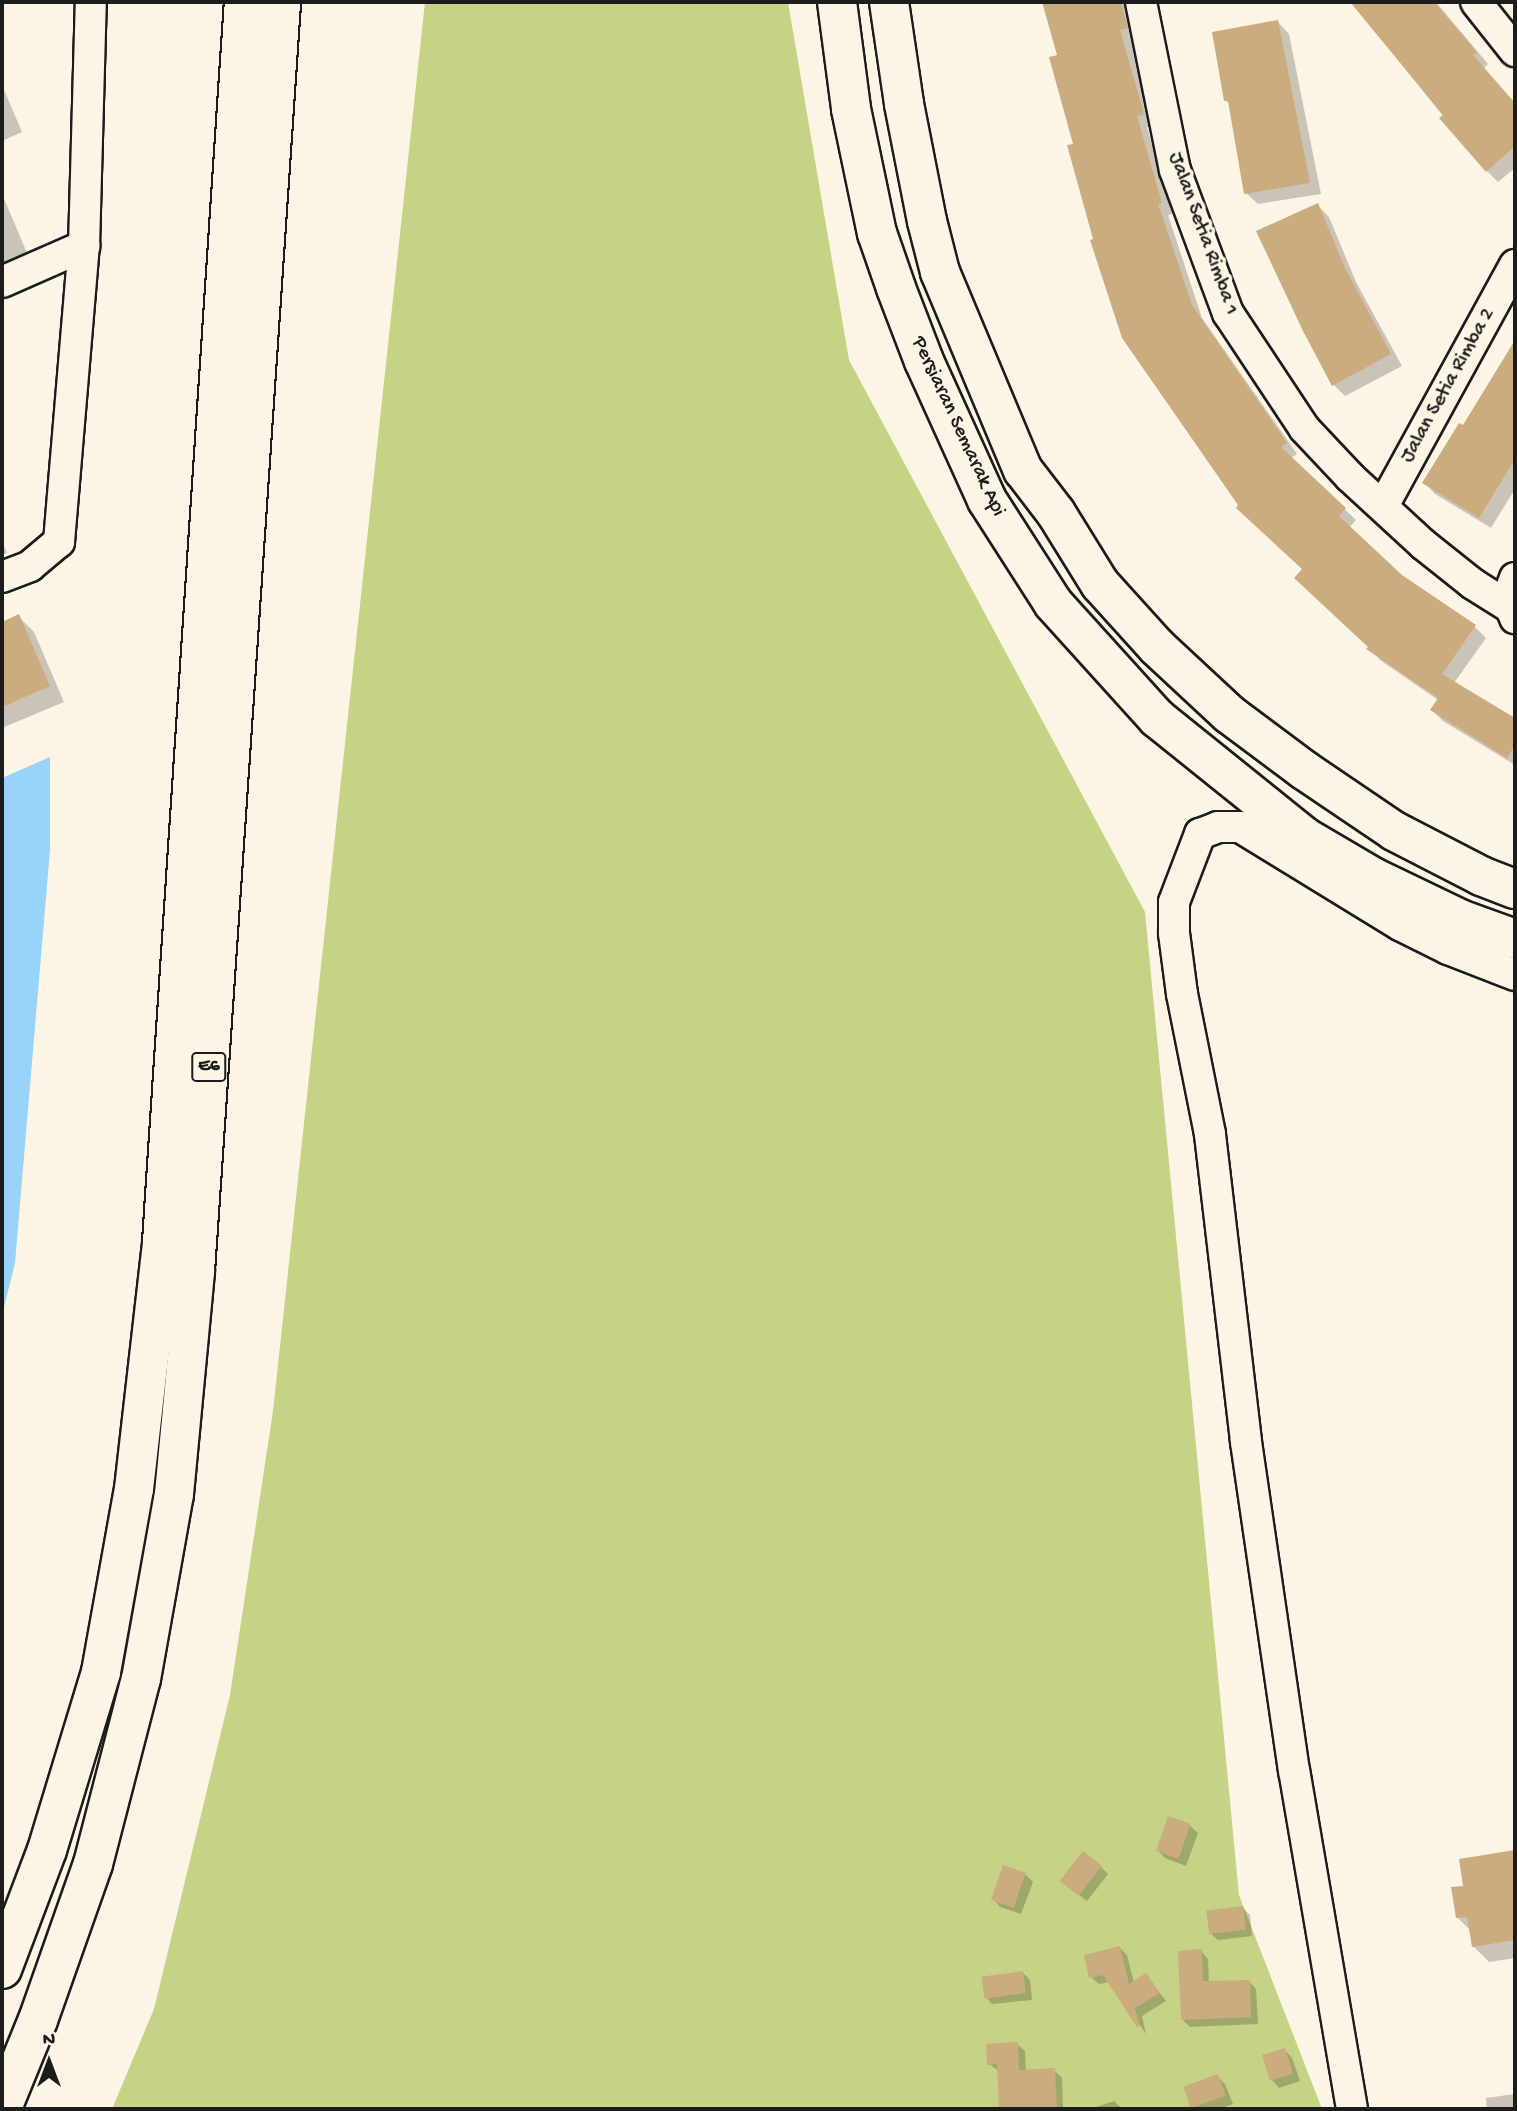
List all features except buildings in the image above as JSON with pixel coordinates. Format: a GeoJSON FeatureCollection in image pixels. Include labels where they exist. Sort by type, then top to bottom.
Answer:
{"type":"FeatureCollection","features":[{"type":"Feature","properties":{"kind":"main road","name":"E6"},"geometry":{"type":"LineString","coordinates":[[2,1969],[47,1850],[101,1672],[134,1489],[162,1242],[244,2]]}},
{"type":"Feature","properties":{"kind":"main road","name":"E6"},"geometry":{"type":"LineString","coordinates":[[2,2108],[38,2020],[93,1864],[141,1679],[174,1494],[196,1257],[281,2]]}},
{"type":"Feature","properties":{"kind":"main road","name":"Persiaran Semarak Api"},"geometry":{"type":"LineString","coordinates":[[837,2],[851,109],[874,221],[896,288],[924,361],[987,500],[1054,603],[1157,718],[1305,837],[1373,877],[1460,919],[1515,939]]}},
{"type":"Feature","properties":{"kind":"main road","name":"Persiaran Semarak Api"},"geometry":{"type":"LineString","coordinates":[[889,2],[904,104],[940,272],[1023,470],[1056,513],[1100,584],[1157,647],[1229,714],[1304,770],[1394,831],[1480,876],[1515,889]]}},
{"type":"Feature","properties":{"kind":"street"},"geometry":{"type":"LineString","coordinates":[[2,577],[30,566],[59,542],[84,246],[91,2]]}},
{"type":"Feature","properties":{"kind":"street","name":"Jalan Setia Rimba 1"},"geometry":{"type":"LineString","coordinates":[[1141,2],[1175,170],[1228,313],[1304,428],[1350,477],[1434,553],[1513,601]]}},
{"type":"Feature","properties":{"kind":"street"},"geometry":{"type":"LineString","coordinates":[[1476,2],[1515,51]]}},
{"type":"Feature","properties":{"kind":"street"},"geometry":{"type":"LineString","coordinates":[[2,282],[84,246]]}},
{"type":"Feature","properties":{"kind":"street","name":"Jalan Setia Rimba 2"},"geometry":{"type":"LineString","coordinates":[[1383,506],[1515,265]]}},
{"type":"Feature","properties":{"kind":"street"},"geometry":{"type":"LineString","coordinates":[[1352,2109],[1294,1771],[1246,1441],[1210,1135],[1182,994],[1174,933],[1174,902],[1200,834],[1218,828],[1240,827],[1400,925],[1448,949],[1515,975]]}},
{"type":"Feature","properties":{"kind":"green space"},"geometry":{"type":"Polygon","coordinates":[[[425,2],[788,2],[849,360],[1145,912],[1239,1895],[1322,2109],[112,2109],[154,2009],[230,1695],[273,1411],[425,2]]]}},
{"type":"Feature","properties":{"kind":"water"},"geometry":{"type":"Polygon","coordinates":[[[50,757],[50,850],[15,1263],[2,1315],[2,778],[50,757]]]}}]}
